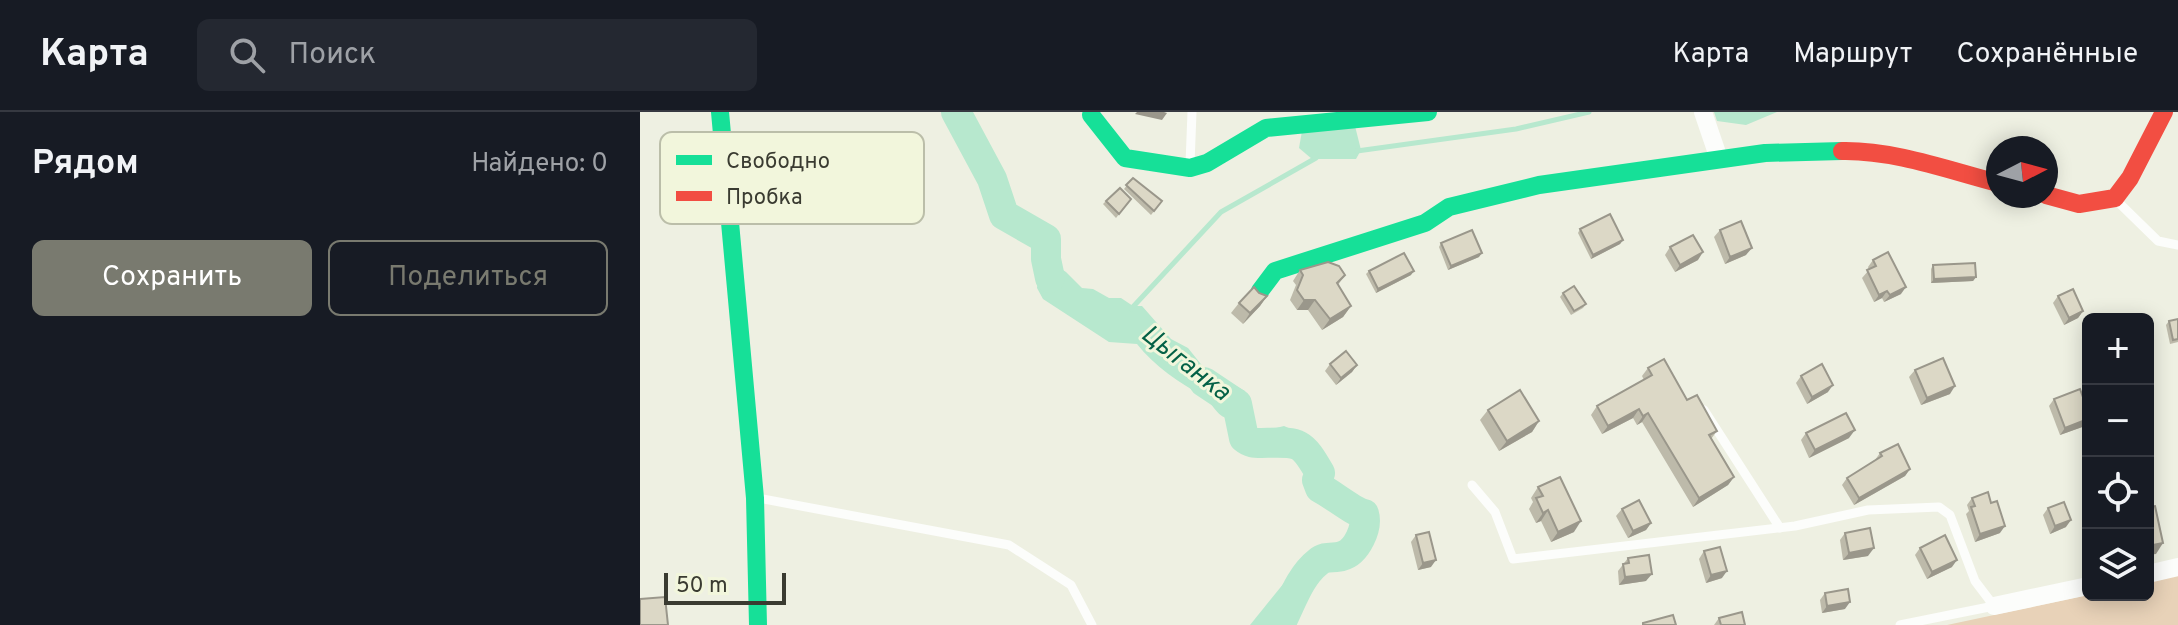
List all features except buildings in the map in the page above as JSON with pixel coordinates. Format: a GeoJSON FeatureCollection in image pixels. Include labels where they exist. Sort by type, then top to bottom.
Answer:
{"type":"FeatureCollection","features":[{"type":"Feature","properties":{"kind":"street"},"geometry":{"type":"LineString","coordinates":[[720,112],[722,132]]}},
{"type":"Feature","properties":{"kind":"street"},"geometry":{"type":"LineString","coordinates":[[1091,115],[1125,158],[1190,168],[1207,163],[1266,128],[1428,112]]}},
{"type":"Feature","properties":{"kind":"street"},"geometry":{"type":"LineString","coordinates":[[1703,112],[1719,159]]}},
{"type":"Feature","properties":{"kind":"street"},"geometry":{"type":"LineString","coordinates":[[2058,198],[2079,204],[2115,198],[2130,178],[2164,112]]}},
{"type":"Feature","properties":{"kind":"street"},"geometry":{"type":"LineString","coordinates":[[1260,291],[1275,271],[1425,223],[1449,207],[1539,185],[1765,153],[1858,151],[1923,163],[1986,180]]}},
{"type":"Feature","properties":{"kind":"street"},"geometry":{"type":"LineString","coordinates":[[730,224],[755,498],[758,625]]}},
{"type":"Feature","properties":{"kind":"street"},"geometry":{"type":"LineString","coordinates":[[2154,573],[2178,567]]}},
{"type":"Feature","properties":{"kind":"street"},"geometry":{"type":"LineString","coordinates":[[1994,606],[2082,587]]}},
{"type":"Feature","properties":{"kind":"lane"},"geometry":{"type":"LineString","coordinates":[[1190,168],[1192,112]]}},
{"type":"Feature","properties":{"kind":"lane"},"geometry":{"type":"LineString","coordinates":[[2115,198],[2158,241],[2178,245]]}},
{"type":"Feature","properties":{"kind":"lane"},"geometry":{"type":"LineString","coordinates":[[1700,403],[1780,528]]}},
{"type":"Feature","properties":{"kind":"lane"},"geometry":{"type":"LineString","coordinates":[[1472,485],[1495,512],[1513,559],[1780,528],[1868,510],[1939,507],[1950,515],[1975,581],[1994,606],[1900,625]]}},
{"type":"Feature","properties":{"kind":"lane"},"geometry":{"type":"LineString","coordinates":[[755,498],[1009,545],[1071,585],[1092,625]]}},
{"type":"Feature","properties":{"kind":"shaded area"},"geometry":{"type":"Polygon","coordinates":[[[2178,575],[2178,625],[1947,625],[2082,596],[2082,601],[2154,601],[2154,581],[2178,575]]]}},
{"type":"Feature","properties":{"kind":"water"},"geometry":{"type":"Polygon","coordinates":[[[1714,112],[1777,112],[1746,125],[1717,121],[1714,112]]]}},
{"type":"Feature","properties":{"kind":"water"},"geometry":{"type":"Polygon","coordinates":[[[1355,126],[1361,150],[1356,159],[1312,159],[1299,148],[1302,131],[1355,126]]]}},
{"type":"Feature","properties":{"kind":"water"},"geometry":{"type":"Polygon","coordinates":[[[1046,239],[1051,243],[1049,261],[1082,288],[1093,289],[1109,298],[1121,298],[1133,306],[1142,306],[1171,339],[1188,348],[1204,368],[1245,391],[1246,396],[1226,418],[1203,396],[1159,367],[1137,344],[1109,342],[1043,299],[1037,288],[1042,244],[1046,239]]]}},
{"type":"Feature","properties":{"kind":"water"},"geometry":{"type":"Polygon","coordinates":[[[1284,426],[1293,430],[1312,448],[1296,460],[1271,448],[1269,435],[1272,429],[1284,426]]]}},
{"type":"Feature","properties":{"kind":"water"},"geometry":{"type":"Polygon","coordinates":[[[1313,556],[1316,566],[1283,625],[1250,625],[1301,562],[1313,556]]]}},
{"type":"Feature","properties":{"kind":"waterway","name":"Цыганка"},"geometry":{"type":"LineString","coordinates":[[956,112],[992,179],[1004,215],[1046,239],[1050,278]]}},
{"type":"Feature","properties":{"kind":"waterway"},"geometry":{"type":"LineString","coordinates":[[1357,151],[1516,129],[1589,112]]}},
{"type":"Feature","properties":{"kind":"waterway"},"geometry":{"type":"LineString","coordinates":[[1131,309],[1221,212],[1316,158]]}},
{"type":"Feature","properties":{"kind":"waterway","name":"Цыганка"},"geometry":{"type":"LineString","coordinates":[[1204,382],[1237,404],[1244,438],[1254,443],[1298,445],[1320,473],[1317,480],[1320,488],[1364,514],[1363,532],[1352,550],[1342,556],[1321,560],[1312,568],[1297,589],[1282,621],[1271,625]]}},
{"type":"Feature","properties":{"kind":"traffic: fast"},"geometry":{"type":"LineString","coordinates":[[720,112],[722,132]]}},
{"type":"Feature","properties":{"kind":"traffic: fast"},"geometry":{"type":"LineString","coordinates":[[1091,115],[1125,158],[1190,168],[1207,163],[1266,128],[1428,112]]}},
{"type":"Feature","properties":{"kind":"traffic: fast"},"geometry":{"type":"LineString","coordinates":[[1260,291],[1275,271],[1425,223],[1449,207],[1539,185],[1765,153],[1842,151]]}},
{"type":"Feature","properties":{"kind":"traffic: fast"},"geometry":{"type":"LineString","coordinates":[[730,224],[755,498],[758,625]]}},
{"type":"Feature","properties":{"kind":"traffic: jam"},"geometry":{"type":"LineString","coordinates":[[2058,198],[2079,204],[2115,198],[2130,178],[2164,112]]}},
{"type":"Feature","properties":{"kind":"traffic: jam"},"geometry":{"type":"LineString","coordinates":[[1842,151],[1901,157],[1986,180]]}}]}
